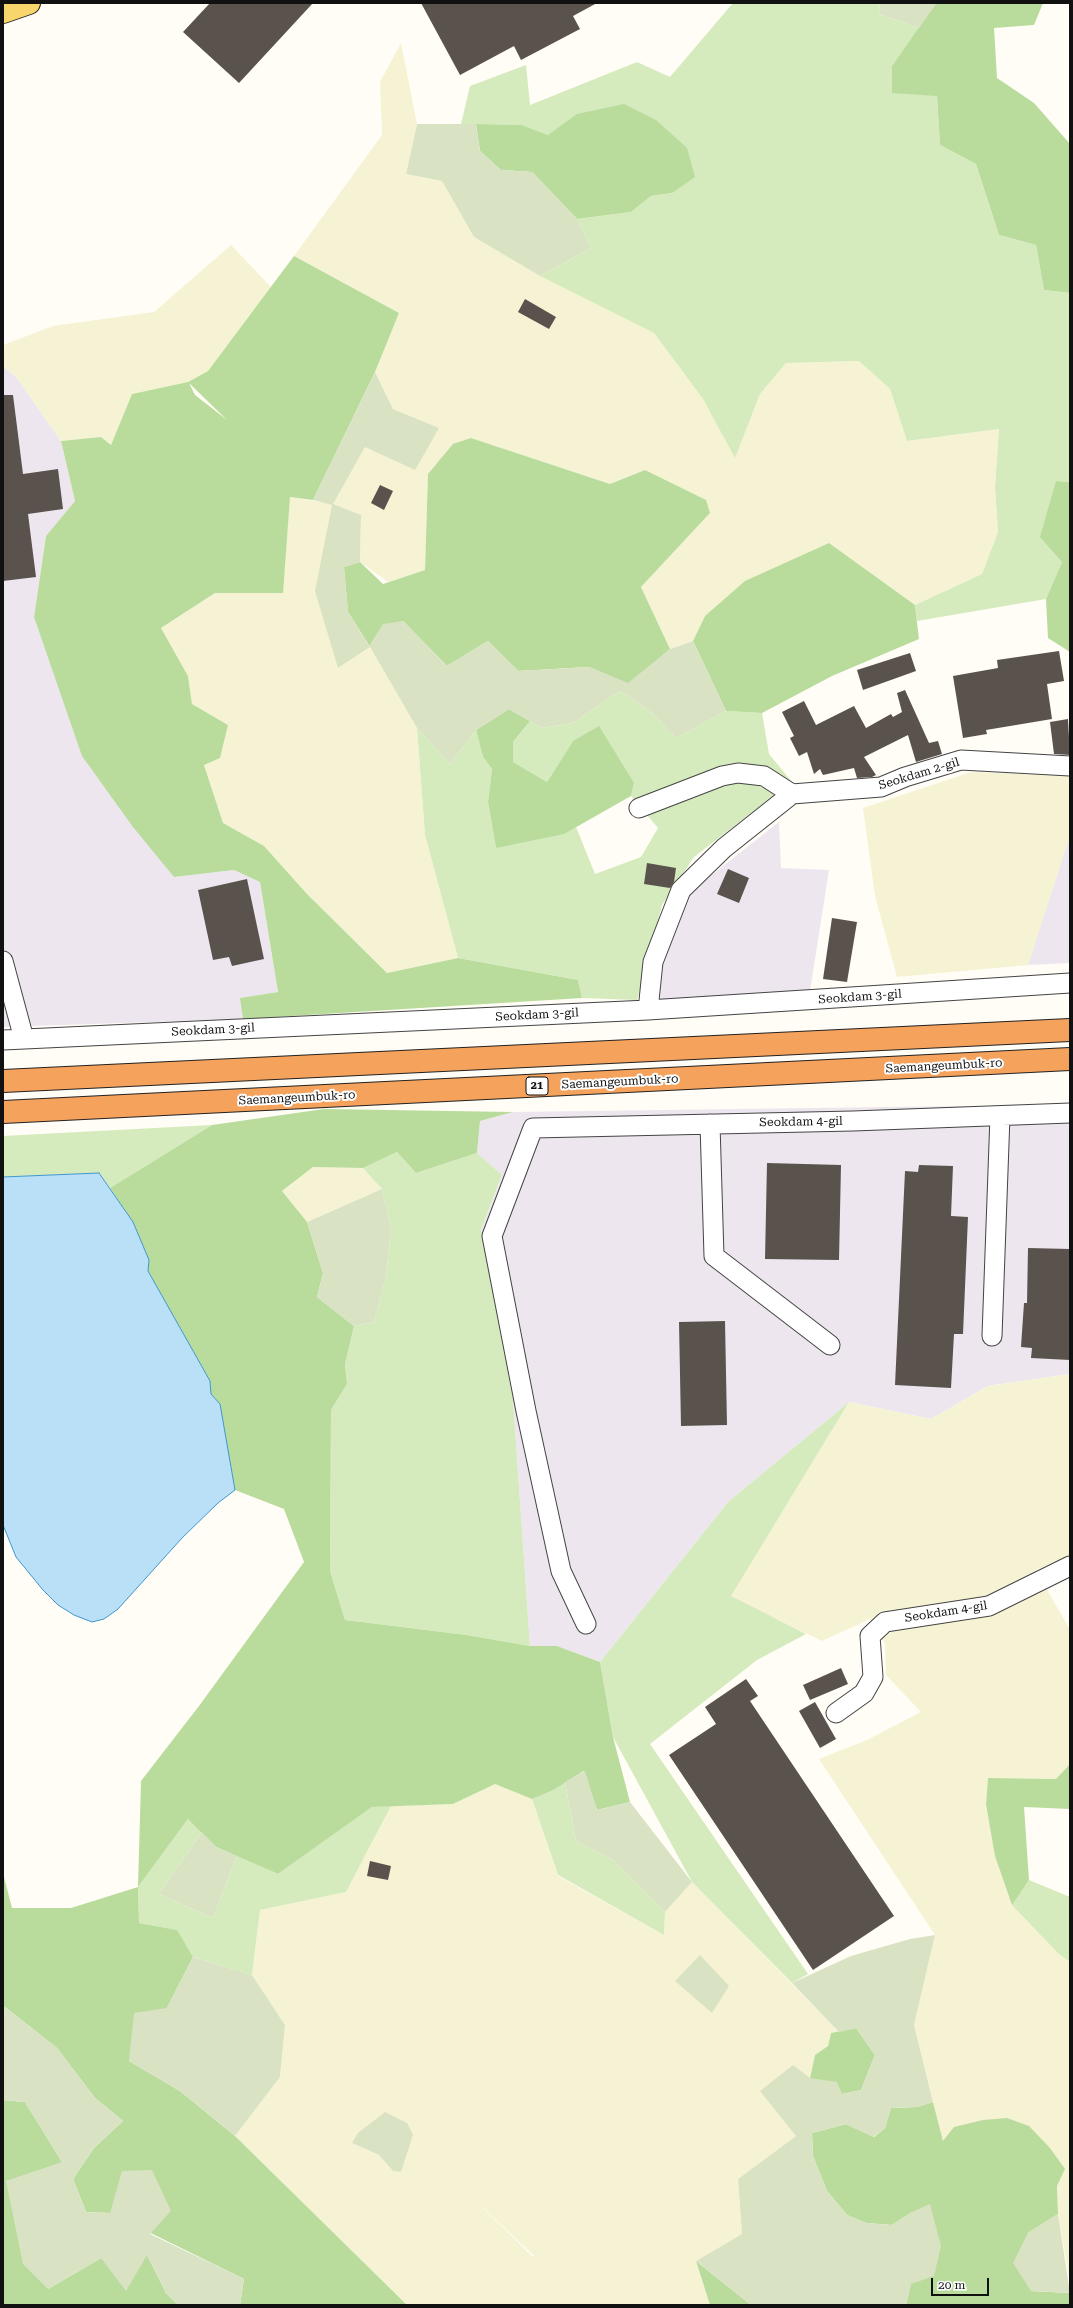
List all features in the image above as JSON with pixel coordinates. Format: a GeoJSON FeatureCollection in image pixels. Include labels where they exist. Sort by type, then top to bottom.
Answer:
{"type":"FeatureCollection","features":[{"type":"Feature","properties":{"kind":"highway"},"geometry":{"type":"LineString","coordinates":[[3,1082],[1070,1030]]}},
{"type":"Feature","properties":{"kind":"highway","name":"Saemangeumbuk-ro"},"geometry":{"type":"LineString","coordinates":[[3,1112],[1070,1059]]}},
{"type":"Feature","properties":{"kind":"main road"},"geometry":{"type":"LineString","coordinates":[[3,12],[29,3]]}},
{"type":"Feature","properties":{"kind":"street","name":"Seokdam 2-gil"},"geometry":{"type":"LineString","coordinates":[[792,794],[882,787],[905,777],[961,760],[1070,766]]}},
{"type":"Feature","properties":{"kind":"street"},"geometry":{"type":"LineString","coordinates":[[639,808],[722,776],[738,773],[764,776],[792,794],[724,848],[681,890],[653,962],[648,1010]]}},
{"type":"Feature","properties":{"kind":"street"},"geometry":{"type":"LineString","coordinates":[[3,961],[24,1039]]}},
{"type":"Feature","properties":{"kind":"street","name":"Seokdam 3-gil"},"geometry":{"type":"LineString","coordinates":[[3,1040],[648,1010],[1070,983]]}},
{"type":"Feature","properties":{"kind":"street","name":"Seokdam 4-gil"},"geometry":{"type":"LineString","coordinates":[[586,1624],[561,1571],[526,1411],[492,1236],[533,1128],[1070,1113]]}},
{"type":"Feature","properties":{"kind":"street"},"geometry":{"type":"LineString","coordinates":[[992,1336],[1000,1116]]}},
{"type":"Feature","properties":{"kind":"street"},"geometry":{"type":"LineString","coordinates":[[710,1124],[714,1256],[830,1345]]}},
{"type":"Feature","properties":{"kind":"street","name":"Seokdam 4-gil"},"geometry":{"type":"LineString","coordinates":[[836,1713],[864,1693],[873,1678],[870,1636],[885,1622],[989,1606],[1070,1566]]}},
{"type":"Feature","properties":{"kind":"shaded area"},"geometry":{"type":"Polygon","coordinates":[[[401,43],[417,124],[406,174],[442,181],[474,237],[540,276],[654,333],[703,399],[735,457],[760,394],[786,363],[859,361],[890,389],[907,441],[999,429],[995,487],[998,532],[982,574],[915,605],[829,543],[705,616],[693,641],[670,649],[641,587],[710,513],[645,470],[610,484],[471,438],[428,474],[425,570],[388,582],[360,562],[361,515],[338,668],[370,647],[417,728],[425,835],[458,958],[387,973],[307,894],[264,846],[223,823],[204,765],[228,725],[192,704],[188,676],[161,628],[215,593],[282,593],[290,497],[332,504],[365,447],[438,428],[393,409],[375,372],[399,313],[294,256],[382,135],[380,82],[401,43]]]}},
{"type":"Feature","properties":{"kind":"shaded area"},"geometry":{"type":"Polygon","coordinates":[[[231,245],[271,287],[208,371],[188,382],[132,394],[111,445],[101,437],[61,441],[17,378],[3,366],[3,345],[53,326],[154,312],[231,245]]]}},
{"type":"Feature","properties":{"kind":"shaded area"},"geometry":{"type":"Polygon","coordinates":[[[3,366],[17,378],[61,441],[75,501],[46,536],[34,617],[56,678],[174,877],[234,870],[260,882],[278,992],[241,998],[243,1019],[3,1027],[3,366]]]}},
{"type":"Feature","properties":{"kind":"shaded area"},"geometry":{"type":"Polygon","coordinates":[[[971,772],[1070,776],[1070,836],[1028,965],[897,977],[875,896],[863,808],[971,772]]]}},
{"type":"Feature","properties":{"kind":"shaded area"},"geometry":{"type":"Polygon","coordinates":[[[779,822],[781,868],[829,870],[810,991],[659,1000],[657,979],[689,893],[779,822]]]}},
{"type":"Feature","properties":{"kind":"shaded area"},"geometry":{"type":"Polygon","coordinates":[[[1070,836],[1070,963],[1028,965],[1067,840],[1070,836]]]}},
{"type":"Feature","properties":{"kind":"shaded area"},"geometry":{"type":"Polygon","coordinates":[[[959,1106],[1070,1108],[1070,1374],[988,1386],[931,1419],[849,1402],[728,1502],[600,1662],[557,1646],[530,1646],[513,1399],[481,1230],[502,1176],[477,1153],[480,1121],[513,1112],[959,1106]]]}},
{"type":"Feature","properties":{"kind":"shaded area"},"geometry":{"type":"Polygon","coordinates":[[[313,1167],[363,1168],[382,1189],[307,1222],[282,1191],[313,1167]]]}},
{"type":"Feature","properties":{"kind":"shaded area"},"geometry":{"type":"Polygon","coordinates":[[[1070,1374],[1070,1556],[1036,1570],[1070,1630],[1070,1764],[1056,1779],[988,1778],[986,1804],[1060,1955],[1070,1962],[1070,2283],[1058,2214],[1057,2186],[1065,2169],[943,2142],[914,2025],[935,1935],[819,1759],[867,1740],[921,1712],[886,1675],[885,1644],[870,1619],[822,1641],[730,1597],[849,1402],[931,1419],[988,1386],[1070,1374]]]}},
{"type":"Feature","properties":{"kind":"shaded area"},"geometry":{"type":"Polygon","coordinates":[[[495,1784],[532,1799],[558,1876],[664,1935],[665,1912],[692,1882],[839,2032],[831,2033],[828,2046],[815,2055],[796,2136],[738,2179],[742,2234],[696,2261],[710,2305],[407,2305],[235,2136],[280,2077],[285,2025],[252,1975],[260,1910],[346,1892],[391,1806],[453,1804],[495,1784]],[[413,2135],[352,2143],[379,2155],[393,2171],[413,2135]],[[469,2194],[534,2258],[533,2255],[469,2194]]]}},
{"type":"Feature","properties":{"kind":"green space"},"geometry":{"type":"Polygon","coordinates":[[[733,3],[880,3],[879,14],[919,28],[892,66],[937,96],[940,145],[976,164],[999,235],[1036,245],[1044,290],[1070,293],[1070,482],[1056,481],[1062,562],[1046,599],[917,621],[915,605],[982,574],[998,532],[995,487],[999,429],[907,441],[890,389],[859,361],[786,363],[760,394],[735,458],[703,399],[654,333],[540,276],[591,248],[577,219],[631,212],[651,196],[672,193],[548,135],[522,125],[461,124],[470,86],[526,65],[530,105],[637,62],[670,77],[733,3]]]}},
{"type":"Feature","properties":{"kind":"green space"},"geometry":{"type":"Polygon","coordinates":[[[880,3],[936,4],[919,28],[879,14],[880,3]]]}},
{"type":"Feature","properties":{"kind":"green space"},"geometry":{"type":"Polygon","coordinates":[[[936,3],[1043,3],[1034,25],[994,28],[997,78],[1034,103],[1070,144],[1070,293],[1044,290],[1036,245],[999,235],[976,164],[940,145],[937,96],[892,93],[892,66],[936,3]]]}},
{"type":"Feature","properties":{"kind":"green space"},"geometry":{"type":"Polygon","coordinates":[[[624,104],[656,120],[687,148],[695,177],[672,193],[651,196],[631,212],[577,219],[532,172],[501,170],[480,151],[476,124],[522,125],[548,135],[577,114],[624,104]]]}},
{"type":"Feature","properties":{"kind":"green space"},"geometry":{"type":"Polygon","coordinates":[[[417,124],[476,124],[480,151],[501,170],[532,172],[577,219],[591,248],[540,276],[474,237],[442,181],[406,174],[417,124]]]}},
{"type":"Feature","properties":{"kind":"green space"},"geometry":{"type":"Polygon","coordinates":[[[294,256],[399,313],[375,372],[313,500],[290,497],[283,593],[215,593],[161,628],[188,676],[192,704],[228,725],[220,758],[204,765],[223,823],[264,846],[307,894],[387,973],[458,958],[578,980],[582,998],[243,1019],[240,998],[278,992],[260,882],[234,870],[174,877],[133,827],[82,756],[34,617],[46,536],[75,501],[61,441],[101,437],[111,445],[132,394],[188,382],[208,371],[294,256]],[[189,383],[195,395],[227,420],[189,383]]]}},
{"type":"Feature","properties":{"kind":"green space"},"geometry":{"type":"Polygon","coordinates":[[[375,372],[393,409],[439,428],[415,470],[365,447],[333,504],[361,515],[360,562],[344,567],[348,612],[369,646],[383,624],[403,621],[447,666],[488,641],[518,671],[589,667],[628,683],[670,649],[693,641],[726,711],[676,738],[650,711],[620,691],[573,723],[542,728],[509,709],[476,730],[450,764],[417,728],[370,647],[338,668],[315,591],[332,505],[313,500],[375,372]]]}},
{"type":"Feature","properties":{"kind":"green space"},"geometry":{"type":"Polygon","coordinates":[[[471,438],[610,484],[645,470],[706,500],[710,513],[641,587],[670,649],[629,684],[589,667],[518,671],[488,641],[447,666],[403,621],[370,647],[348,612],[344,567],[360,562],[383,584],[425,570],[428,474],[453,444],[471,438]]]}},
{"type":"Feature","properties":{"kind":"green space"},"geometry":{"type":"Polygon","coordinates":[[[1056,481],[1070,482],[1070,652],[1048,638],[1046,599],[1062,562],[1040,537],[1056,481]]]}},
{"type":"Feature","properties":{"kind":"green space"},"geometry":{"type":"Polygon","coordinates":[[[829,543],[915,605],[919,639],[832,676],[762,713],[726,711],[693,641],[705,616],[745,581],[829,543]]]}},
{"type":"Feature","properties":{"kind":"green space"},"geometry":{"type":"Polygon","coordinates":[[[620,691],[650,711],[676,738],[726,711],[762,713],[769,754],[796,787],[774,795],[694,857],[662,905],[637,1000],[582,998],[578,980],[458,958],[425,835],[417,728],[450,764],[476,730],[483,757],[492,769],[488,802],[496,848],[576,827],[595,874],[641,857],[658,828],[631,796],[634,783],[573,741],[547,782],[513,762],[513,742],[530,721],[542,728],[573,723],[620,691]]]}},
{"type":"Feature","properties":{"kind":"green space"},"geometry":{"type":"Polygon","coordinates":[[[509,709],[530,721],[513,742],[513,762],[547,782],[573,741],[599,726],[634,783],[631,796],[564,834],[496,848],[488,802],[492,769],[483,757],[476,730],[509,709]]]}},
{"type":"Feature","properties":{"kind":"green space"},"geometry":{"type":"Polygon","coordinates":[[[324,1109],[513,1112],[480,1121],[477,1153],[416,1173],[397,1152],[363,1168],[313,1167],[282,1191],[307,1222],[323,1273],[317,1297],[354,1326],[345,1364],[347,1384],[331,1410],[330,1571],[345,1620],[467,1635],[530,1646],[557,1646],[600,1662],[613,1737],[630,1802],[597,1810],[584,1771],[553,1790],[532,1799],[495,1784],[453,1804],[372,1807],[278,1874],[216,1847],[188,1819],[138,1887],[141,1781],[199,1706],[304,1562],[284,1509],[235,1490],[220,1404],[211,1394],[210,1381],[148,1271],[149,1260],[133,1222],[110,1188],[212,1125],[324,1109]]]}},
{"type":"Feature","properties":{"kind":"green space"},"geometry":{"type":"Polygon","coordinates":[[[212,1125],[110,1188],[99,1173],[3,1177],[3,1136],[212,1125]]]}},
{"type":"Feature","properties":{"kind":"green space"},"geometry":{"type":"Polygon","coordinates":[[[397,1152],[416,1173],[477,1153],[502,1175],[481,1230],[513,1399],[530,1646],[467,1635],[345,1620],[330,1571],[331,1410],[347,1384],[345,1364],[354,1326],[374,1322],[386,1276],[391,1228],[382,1189],[363,1168],[397,1152]]]}},
{"type":"Feature","properties":{"kind":"green space"},"geometry":{"type":"Polygon","coordinates":[[[382,1189],[391,1228],[386,1276],[374,1322],[354,1326],[317,1297],[323,1273],[307,1222],[382,1189]]]}},
{"type":"Feature","properties":{"kind":"green space"},"geometry":{"type":"Polygon","coordinates":[[[849,1402],[731,1596],[806,1634],[757,1660],[650,1744],[808,1974],[792,1983],[692,1882],[613,1737],[600,1662],[728,1502],[849,1402]]]}},
{"type":"Feature","properties":{"kind":"green space"},"geometry":{"type":"Polygon","coordinates":[[[1070,1764],[1070,1809],[1024,1807],[1029,1880],[1012,1905],[995,1856],[986,1804],[988,1778],[1056,1779],[1070,1764]]]}},
{"type":"Feature","properties":{"kind":"green space"},"geometry":{"type":"Polygon","coordinates":[[[585,1771],[597,1810],[630,1802],[692,1882],[665,1912],[613,1860],[576,1841],[565,1782],[585,1771]]]}},
{"type":"Feature","properties":{"kind":"green space"},"geometry":{"type":"Polygon","coordinates":[[[565,1782],[576,1841],[613,1860],[665,1912],[664,1935],[558,1875],[532,1799],[565,1782]]]}},
{"type":"Feature","properties":{"kind":"green space"},"geometry":{"type":"Polygon","coordinates":[[[391,1806],[346,1892],[260,1910],[252,1975],[193,1957],[176,1930],[139,1923],[138,1887],[188,1819],[202,1832],[159,1894],[213,1918],[237,1856],[278,1874],[372,1807],[391,1806]]]}},
{"type":"Feature","properties":{"kind":"green space"},"geometry":{"type":"Polygon","coordinates":[[[202,1832],[216,1847],[237,1856],[213,1918],[159,1894],[202,1832]]]}},
{"type":"Feature","properties":{"kind":"green space"},"geometry":{"type":"Polygon","coordinates":[[[3,1873],[12,1908],[71,1908],[138,1887],[139,1923],[177,1930],[193,1957],[167,2008],[129,2061],[180,2091],[235,2136],[407,2305],[240,2305],[244,2279],[110,2213],[86,2212],[73,2179],[94,2148],[123,2121],[95,2098],[57,2048],[5,2007],[3,2012],[3,1873]]]}},
{"type":"Feature","properties":{"kind":"green space"},"geometry":{"type":"Polygon","coordinates":[[[1029,1880],[1070,1897],[1070,1962],[1060,1955],[1012,1905],[1029,1880]]]}},
{"type":"Feature","properties":{"kind":"green space"},"geometry":{"type":"Polygon","coordinates":[[[935,1935],[914,2025],[933,2102],[917,2107],[891,2108],[885,2128],[873,2137],[846,2124],[812,2133],[813,2156],[827,2191],[847,2215],[866,2223],[892,2225],[912,2212],[930,2204],[941,2246],[934,2276],[911,2284],[906,2305],[751,2305],[696,2261],[742,2234],[738,2179],[796,2136],[760,2091],[793,2065],[810,2078],[837,2082],[842,2094],[861,2090],[875,2055],[856,2028],[839,2032],[792,1983],[851,1956],[910,1939],[935,1935]]]}},
{"type":"Feature","properties":{"kind":"green space"},"geometry":{"type":"Polygon","coordinates":[[[700,1955],[729,1986],[712,2013],[675,1981],[700,1955]]]}},
{"type":"Feature","properties":{"kind":"green space"},"geometry":{"type":"Polygon","coordinates":[[[193,1957],[252,1975],[285,2025],[280,2077],[235,2136],[180,2091],[129,2061],[134,2013],[167,2008],[193,1957]]]}},
{"type":"Feature","properties":{"kind":"green space"},"geometry":{"type":"Polygon","coordinates":[[[5,2007],[57,2048],[95,2098],[123,2121],[94,2148],[73,2179],[86,2212],[110,2213],[122,2171],[152,2170],[171,2211],[150,2234],[244,2279],[240,2305],[178,2305],[166,2293],[147,2255],[126,2291],[101,2258],[48,2289],[23,2264],[6,2181],[62,2162],[25,2102],[3,2100],[3,2012],[5,2007]]]}},
{"type":"Feature","properties":{"kind":"green space"},"geometry":{"type":"Polygon","coordinates":[[[856,2028],[875,2055],[861,2090],[842,2094],[810,2078],[815,2055],[828,2046],[831,2033],[856,2028]]]}},
{"type":"Feature","properties":{"kind":"green space"},"geometry":{"type":"Polygon","coordinates":[[[3,2100],[25,2102],[62,2162],[48,2289],[101,2258],[147,2255],[166,2293],[178,2305],[3,2305],[3,2100]]]}},
{"type":"Feature","properties":{"kind":"green space"},"geometry":{"type":"Polygon","coordinates":[[[933,2102],[943,2141],[954,2127],[983,2120],[1007,2118],[1029,2126],[1050,2148],[1065,2169],[1057,2186],[1058,2214],[1028,2233],[1031,2291],[1070,2293],[1070,2305],[906,2305],[911,2283],[912,2212],[892,2225],[866,2223],[847,2215],[827,2191],[813,2156],[812,2133],[846,2124],[874,2137],[885,2128],[891,2108],[917,2107],[933,2102]]]}},
{"type":"Feature","properties":{"kind":"green space"},"geometry":{"type":"Polygon","coordinates":[[[385,2112],[407,2123],[413,2135],[401,2172],[393,2171],[379,2155],[352,2143],[358,2133],[385,2112]]]}},
{"type":"Feature","properties":{"kind":"green space"},"geometry":{"type":"Polygon","coordinates":[[[1058,2214],[1070,2293],[1031,2291],[1013,2263],[1028,2233],[1058,2214]]]}},
{"type":"Feature","properties":{"kind":"green space"},"geometry":{"type":"Polygon","coordinates":[[[696,2261],[751,2305],[710,2305],[696,2261]]]}},
{"type":"Feature","properties":{"kind":"water"},"geometry":{"type":"Polygon","coordinates":[[[99,1173],[133,1222],[149,1260],[148,1271],[210,1381],[211,1394],[220,1404],[235,1490],[218,1503],[182,1538],[118,1609],[104,1619],[92,1622],[74,1615],[58,1605],[43,1590],[16,1557],[3,1525],[3,1177],[99,1173]]]}},
{"type":"Feature","properties":{"kind":"building"},"geometry":{"type":"Polygon","coordinates":[[[210,3],[313,3],[239,83],[183,32],[210,3]]]}},
{"type":"Feature","properties":{"kind":"building"},"geometry":{"type":"Polygon","coordinates":[[[421,3],[597,3],[573,16],[580,29],[521,60],[514,46],[460,75],[421,3]]]}},
{"type":"Feature","properties":{"kind":"building"},"geometry":{"type":"Polygon","coordinates":[[[525,299],[556,317],[549,329],[518,312],[525,299]]]}},
{"type":"Feature","properties":{"kind":"building"},"geometry":{"type":"Polygon","coordinates":[[[3,395],[13,395],[23,474],[58,469],[63,509],[28,514],[36,577],[3,581],[3,395]]]}},
{"type":"Feature","properties":{"kind":"building"},"geometry":{"type":"Polygon","coordinates":[[[380,485],[393,491],[384,510],[371,503],[380,485]]]}},
{"type":"Feature","properties":{"kind":"building"},"geometry":{"type":"Polygon","coordinates":[[[1059,651],[1064,681],[1047,684],[1052,719],[986,730],[987,734],[963,738],[953,676],[998,668],[997,660],[1059,651]]]}},
{"type":"Feature","properties":{"kind":"building"},"geometry":{"type":"Polygon","coordinates":[[[910,653],[916,671],[863,690],[857,670],[910,653]]]}},
{"type":"Feature","properties":{"kind":"building"},"geometry":{"type":"Polygon","coordinates":[[[905,690],[929,743],[938,741],[942,754],[916,762],[908,735],[864,757],[876,775],[872,777],[857,778],[854,768],[823,775],[820,769],[814,774],[807,752],[799,756],[790,738],[794,736],[782,712],[804,701],[816,725],[854,706],[866,728],[891,714],[893,717],[902,712],[897,693],[905,690]]]}},
{"type":"Feature","properties":{"kind":"building"},"geometry":{"type":"Polygon","coordinates":[[[1068,719],[1070,755],[1054,754],[1050,722],[1068,719]]]}},
{"type":"Feature","properties":{"kind":"building"},"geometry":{"type":"Polygon","coordinates":[[[647,863],[676,868],[674,882],[670,888],[644,884],[647,863]]]}},
{"type":"Feature","properties":{"kind":"building"},"geometry":{"type":"Polygon","coordinates":[[[728,869],[749,878],[739,903],[717,894],[728,869]]]}},
{"type":"Feature","properties":{"kind":"building"},"geometry":{"type":"Polygon","coordinates":[[[247,879],[264,959],[232,966],[229,957],[213,960],[198,890],[247,879]]]}},
{"type":"Feature","properties":{"kind":"building"},"geometry":{"type":"Polygon","coordinates":[[[832,918],[857,922],[847,982],[823,979],[832,918]]]}},
{"type":"Feature","properties":{"kind":"building"},"geometry":{"type":"Polygon","coordinates":[[[767,1163],[841,1165],[839,1260],[765,1259],[767,1163]]]}},
{"type":"Feature","properties":{"kind":"building"},"geometry":{"type":"Polygon","coordinates":[[[919,1165],[953,1166],[951,1216],[968,1217],[963,1334],[954,1334],[951,1388],[895,1385],[905,1171],[918,1172],[919,1165]]]}},
{"type":"Feature","properties":{"kind":"building"},"geometry":{"type":"Polygon","coordinates":[[[1028,1248],[1070,1249],[1070,1360],[1031,1358],[1032,1348],[1021,1347],[1024,1303],[1027,1303],[1028,1248]]]}},
{"type":"Feature","properties":{"kind":"building"},"geometry":{"type":"Polygon","coordinates":[[[725,1321],[727,1425],[681,1426],[679,1322],[725,1321]]]}},
{"type":"Feature","properties":{"kind":"building"},"geometry":{"type":"Polygon","coordinates":[[[841,1668],[848,1684],[810,1700],[803,1685],[841,1668]]]}},
{"type":"Feature","properties":{"kind":"building"},"geometry":{"type":"Polygon","coordinates":[[[746,1679],[758,1696],[750,1701],[894,1916],[813,1970],[669,1755],[716,1724],[705,1707],[746,1679]]]}},
{"type":"Feature","properties":{"kind":"building"},"geometry":{"type":"Polygon","coordinates":[[[815,1702],[836,1739],[820,1748],[799,1711],[815,1702]]]}},
{"type":"Feature","properties":{"kind":"building"},"geometry":{"type":"Polygon","coordinates":[[[370,1861],[391,1866],[388,1880],[367,1876],[370,1861]]]}}]}
